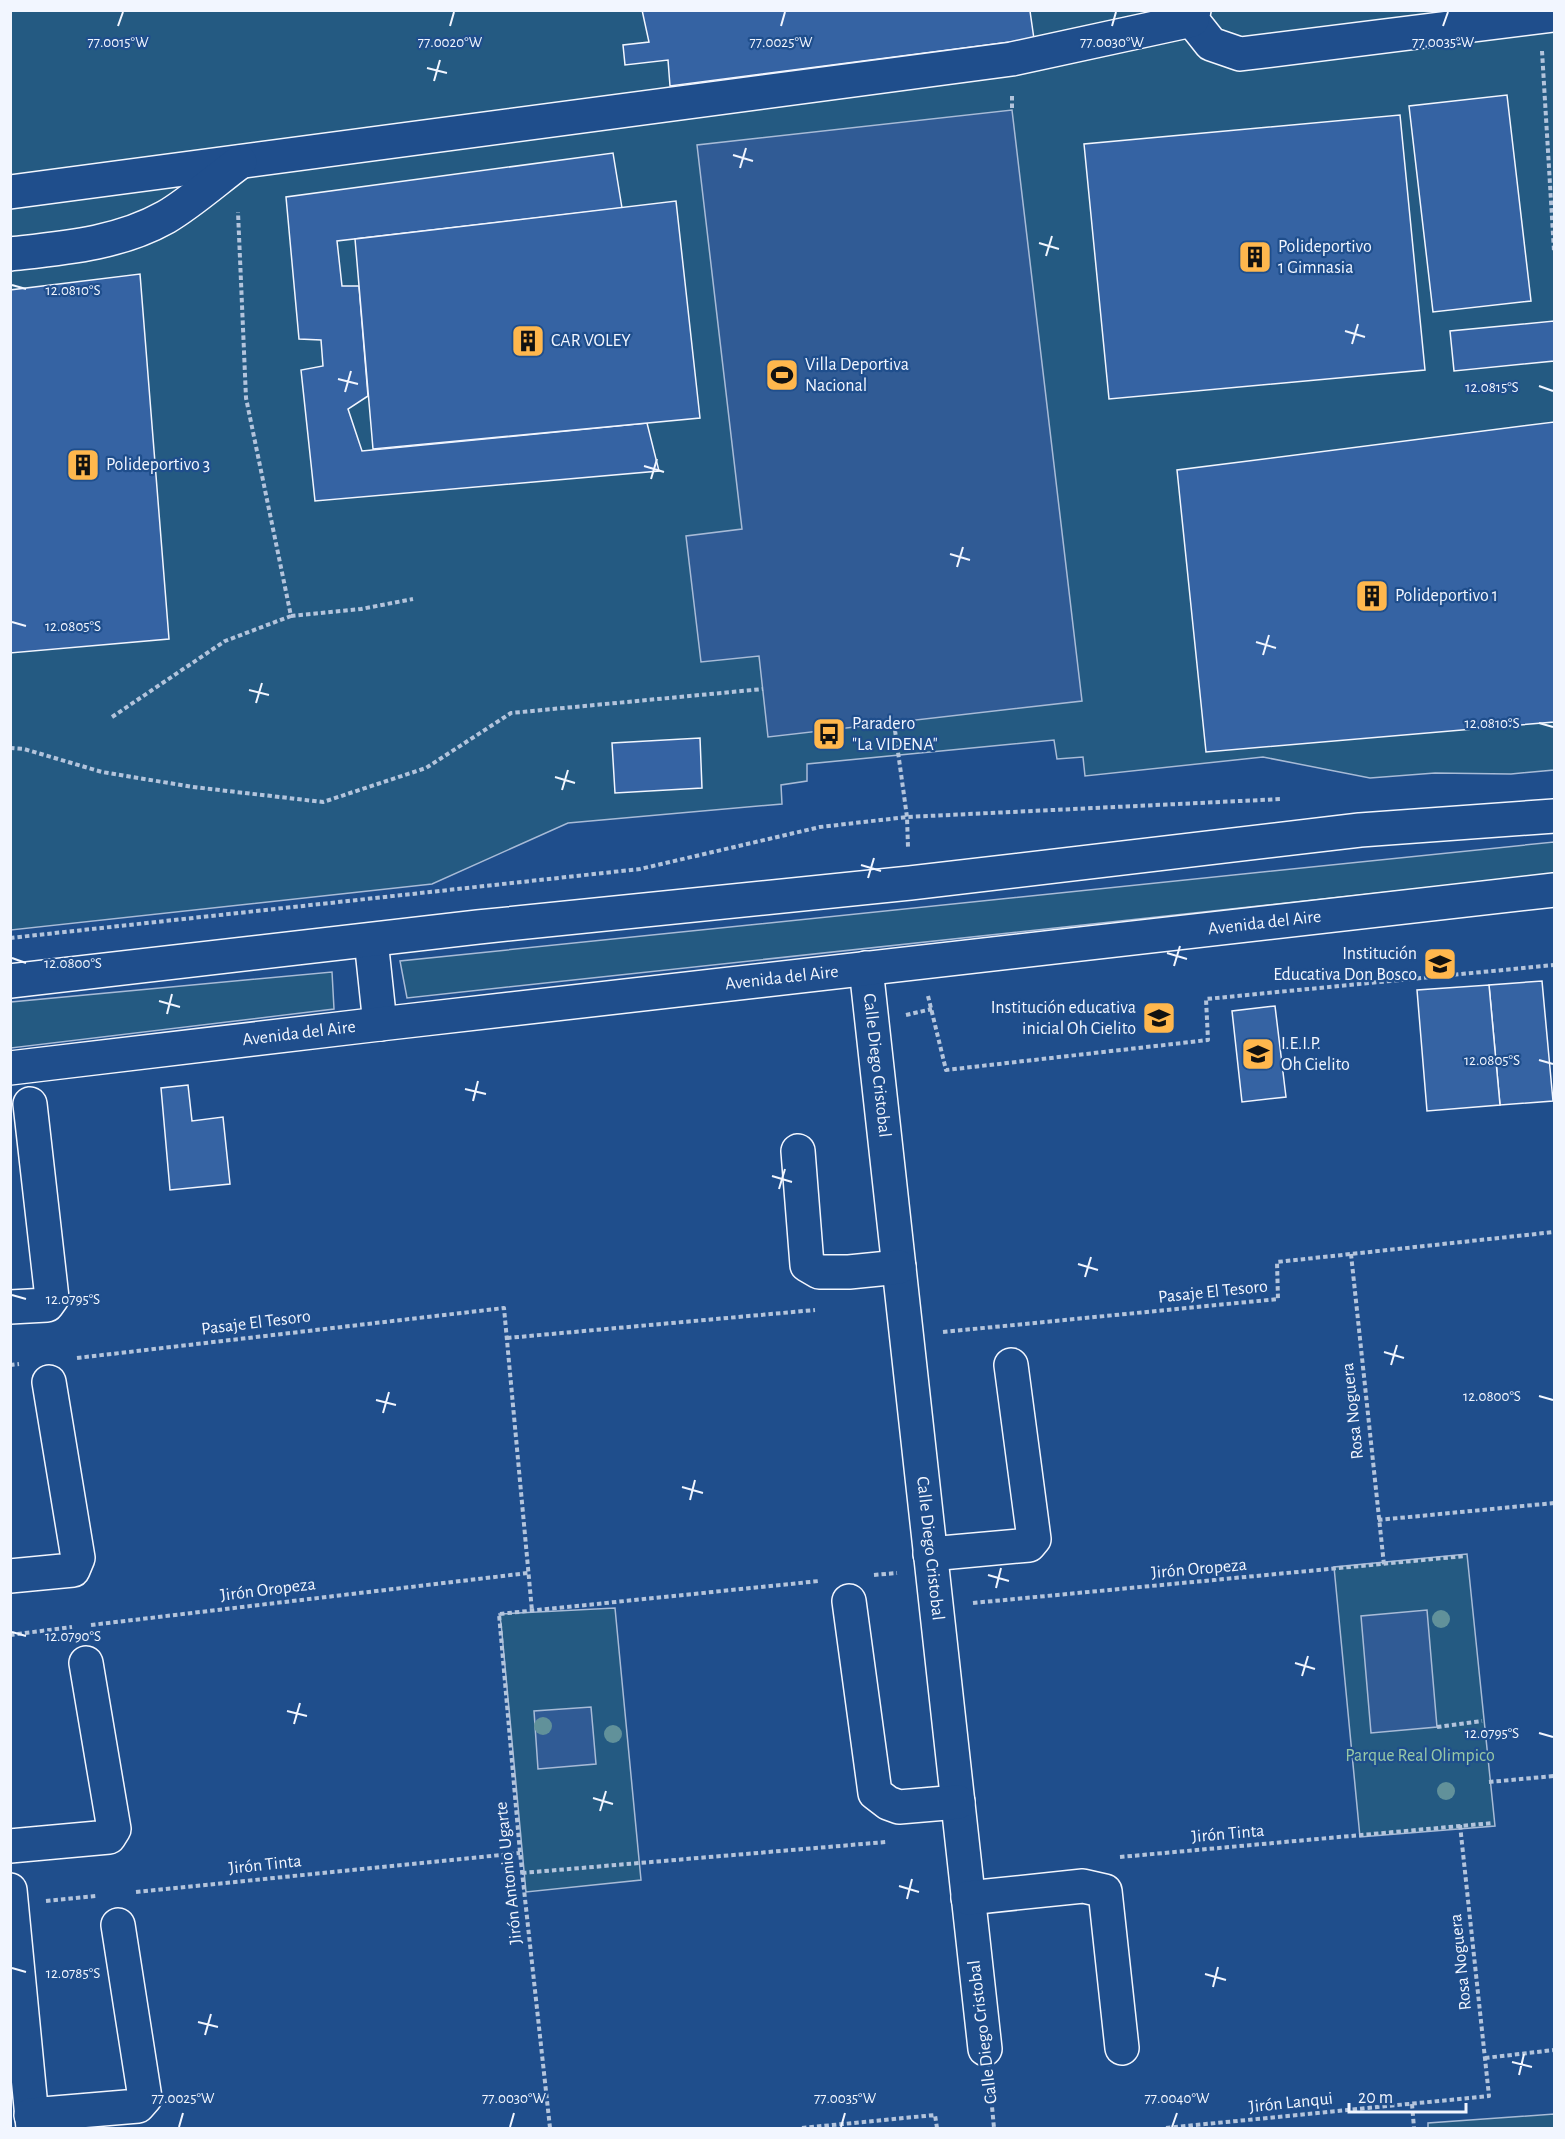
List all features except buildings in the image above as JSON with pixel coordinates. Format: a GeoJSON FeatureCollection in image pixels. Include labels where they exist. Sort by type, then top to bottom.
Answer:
{"type":"FeatureCollection","features":[{"type":"Feature","properties":{"kind":"main road"},"geometry":{"type":"LineString","coordinates":[[10,192],[1012,59],[1193,15],[1211,44],[1240,54],[1547,16]]}},
{"type":"Feature","properties":{"kind":"main road"},"geometry":{"type":"LineString","coordinates":[[10,254],[69,248],[109,240],[166,217],[241,161]]}},
{"type":"Feature","properties":{"kind":"main road"},"geometry":{"type":"LineString","coordinates":[[10,981],[478,927],[910,883],[1360,830],[1554,816]]}},
{"type":"Feature","properties":{"kind":"main road","name":"Avenida del Aire"},"geometry":{"type":"LineString","coordinates":[[10,1068],[1554,890]]}},
{"type":"Feature","properties":{"kind":"main road"},"geometry":{"type":"LineString","coordinates":[[370,940],[380,1024]]}},
{"type":"Feature","properties":{"kind":"main road","name":"Calle Diego Cristobal"},"geometry":{"type":"LineString","coordinates":[[866,968],[986,2049]]}},
{"type":"Feature","properties":{"kind":"main road"},"geometry":{"type":"LineString","coordinates":[[10,1308],[47,1305],[52,1298],[30,1104]]}},
{"type":"Feature","properties":{"kind":"main road"},"geometry":{"type":"LineString","coordinates":[[798,1151],[807,1265],[819,1272],[899,1267]]}},
{"type":"Feature","properties":{"kind":"main road"},"geometry":{"type":"LineString","coordinates":[[931,1562],[1029,1545],[1034,1539],[1011,1365]]}},
{"type":"Feature","properties":{"kind":"main road"},"geometry":{"type":"LineString","coordinates":[[10,1576],[73,1570],[78,1558],[59,1370]]}},
{"type":"Feature","properties":{"kind":"main road"},"geometry":{"type":"LineString","coordinates":[[838,1591],[875,1793],[888,1803],[899,1807],[958,1802]]}},
{"type":"Feature","properties":{"kind":"main road"},"geometry":{"type":"LineString","coordinates":[[10,1846],[110,1837],[114,1829],[86,1663]]}},
{"type":"Feature","properties":{"kind":"main road"},"geometry":{"type":"LineString","coordinates":[[968,1898],[1083,1886],[1106,1891],[1122,2048]]}},
{"type":"Feature","properties":{"kind":"main road"},"geometry":{"type":"LineString","coordinates":[[11,1897],[15,1978],[32,2122],[138,2106],[145,2098],[118,1925]]}},
{"type":"Feature","properties":{"kind":"path"},"geometry":{"type":"LineString","coordinates":[[1547,16],[1554,251]]}},
{"type":"Feature","properties":{"kind":"path"},"geometry":{"type":"LineString","coordinates":[[238,210],[246,398],[291,616]]}},
{"type":"Feature","properties":{"kind":"path"},"geometry":{"type":"LineString","coordinates":[[112,717],[225,641],[291,616],[361,609],[413,599]]}},
{"type":"Feature","properties":{"kind":"path"},"geometry":{"type":"LineString","coordinates":[[10,748],[24,748],[102,772],[193,787],[323,802],[426,768],[511,712],[763,689]]}},
{"type":"Feature","properties":{"kind":"path"},"geometry":{"type":"LineString","coordinates":[[894,723],[907,817],[910,883]]}},
{"type":"Feature","properties":{"kind":"path"},"geometry":{"type":"LineString","coordinates":[[10,938],[640,869],[820,827],[907,817],[1284,799]]}},
{"type":"Feature","properties":{"kind":"path"},"geometry":{"type":"LineString","coordinates":[[918,962],[946,1070],[1208,1040],[1206,999],[1554,965]]}},
{"type":"Feature","properties":{"kind":"path","name":"Pasaje El Tesoro"},"geometry":{"type":"LineString","coordinates":[[906,1336],[1278,1299],[1277,1262],[1554,1232]]}},
{"type":"Feature","properties":{"kind":"path","name":"Rosa Noguera"},"geometry":{"type":"LineString","coordinates":[[1350,1254],[1384,1565]]}},
{"type":"Feature","properties":{"kind":"path","name":"Pasaje El Tesoro"},"geometry":{"type":"LineString","coordinates":[[59,1370],[504,1308],[507,1338]]}},
{"type":"Feature","properties":{"kind":"path"},"geometry":{"type":"LineString","coordinates":[[821,1310],[507,1338],[532,1611],[838,1591]]}},
{"type":"Feature","properties":{"kind":"path"},"geometry":{"type":"LineString","coordinates":[[10,1365],[22,1364]]}},
{"type":"Feature","properties":{"kind":"path"},"geometry":{"type":"LineString","coordinates":[[1378,1520],[1554,1503]]}},
{"type":"Feature","properties":{"kind":"path","name":"Jirón Oropeza"},"geometry":{"type":"LineString","coordinates":[[936,1606],[1465,1556]]}},
{"type":"Feature","properties":{"kind":"path"},"geometry":{"type":"LineString","coordinates":[[873,1575],[931,1562]]}},
{"type":"Feature","properties":{"kind":"path","name":"Jirón Oropeza"},"geometry":{"type":"LineString","coordinates":[[10,1635],[528,1573]]}},
{"type":"Feature","properties":{"kind":"path","name":"Jirón Antonio Ugarte"},"geometry":{"type":"LineString","coordinates":[[532,1611],[499,1614],[520,1853],[550,2128]]}},
{"type":"Feature","properties":{"kind":"path"},"geometry":{"type":"LineString","coordinates":[[1437,1727],[1482,1721]]}},
{"type":"Feature","properties":{"kind":"path"},"geometry":{"type":"LineString","coordinates":[[1489,1782],[1554,1776]]}},
{"type":"Feature","properties":{"kind":"path","name":"Jirón Tinta"},"geometry":{"type":"LineString","coordinates":[[1119,1857],[1493,1823]]}},
{"type":"Feature","properties":{"kind":"path","name":"Rosa Noguera"},"geometry":{"type":"LineString","coordinates":[[1461,1825],[1489,2096]]}},
{"type":"Feature","properties":{"kind":"path"},"geometry":{"type":"LineString","coordinates":[[522,1873],[890,1842]]}},
{"type":"Feature","properties":{"kind":"path","name":"Jirón Tinta"},"geometry":{"type":"LineString","coordinates":[[130,1892],[520,1853]]}},
{"type":"Feature","properties":{"kind":"path"},"geometry":{"type":"LineString","coordinates":[[11,1897],[106,1895]]}},
{"type":"Feature","properties":{"kind":"path","name":"Calle Diego Cristobal"},"geometry":{"type":"LineString","coordinates":[[986,2049],[994,2128]]}},
{"type":"Feature","properties":{"kind":"path"},"geometry":{"type":"LineString","coordinates":[[1485,2058],[1554,2050]]}},
{"type":"Feature","properties":{"kind":"path","name":"Jirón Lanqui"},"geometry":{"type":"LineString","coordinates":[[1166,2128],[1489,2096]]}},
{"type":"Feature","properties":{"kind":"path"},"geometry":{"type":"LineString","coordinates":[[1412,2104],[1414,2128]]}},
{"type":"Feature","properties":{"kind":"path"},"geometry":{"type":"LineString","coordinates":[[802,2128],[935,2115],[937,2128]]}},
{"type":"Feature","properties":{"kind":"green space","name":"Villa Deportiva Nacional"},"geometry":{"type":"Polygon","coordinates":[[[10,11],[1554,11],[1554,770],[1511,774],[1435,773],[1370,778],[1263,757],[1085,776],[1083,757],[1057,759],[1054,740],[807,764],[807,781],[781,785],[782,804],[568,823],[432,884],[11,930],[10,11]]]}},
{"type":"Feature","properties":{"kind":"green space"},"geometry":{"type":"Polygon","coordinates":[[[1554,842],[1554,874],[407,998],[400,961],[1554,842]]]}},
{"type":"Feature","properties":{"kind":"green space"},"geometry":{"type":"Polygon","coordinates":[[[332,972],[334,1009],[11,1048],[11,1002],[332,972]]]}},
{"type":"Feature","properties":{"kind":"green space","name":"Parque Real Olimpico"},"geometry":{"type":"Polygon","coordinates":[[[1467,1554],[1495,1826],[1360,1837],[1334,1567],[1467,1554]]]}},
{"type":"Feature","properties":{"kind":"green space"},"geometry":{"type":"Polygon","coordinates":[[[615,1608],[641,1880],[526,1892],[499,1614],[615,1608]]]}},
{"type":"Feature","properties":{"kind":"green space"},"geometry":{"type":"Polygon","coordinates":[[[1554,2114],[1554,2128],[1428,2128],[1428,2123],[1554,2114]]]}},
{"type":"Feature","properties":{"kind":"shaded area"},"geometry":{"type":"Polygon","coordinates":[[[1012,110],[1082,701],[768,737],[759,656],[701,662],[686,536],[742,529],[697,145],[1012,110]]]}},
{"type":"Feature","properties":{"kind":"shaded area"},"geometry":{"type":"Polygon","coordinates":[[[1427,1610],[1437,1727],[1371,1733],[1361,1616],[1427,1610]]]}},
{"type":"Feature","properties":{"kind":"shaded area"},"geometry":{"type":"Polygon","coordinates":[[[591,1707],[596,1764],[538,1769],[534,1711],[591,1707]]]}},
{"type":"Feature","properties":{"kind":"place","name":"Polideportivo 1 Gimnasia"},"geometry":{"type":"Point","coordinates":[1255,257]}},
{"type":"Feature","properties":{"kind":"place","name":"CAR VOLEY"},"geometry":{"type":"Point","coordinates":[528,341]}},
{"type":"Feature","properties":{"kind":"place","name":"Villa Deportiva Nacional"},"geometry":{"type":"Point","coordinates":[782,375]}},
{"type":"Feature","properties":{"kind":"place","name":"Polideportivo 3"},"geometry":{"type":"Point","coordinates":[83,465]}},
{"type":"Feature","properties":{"kind":"place","name":"Polideportivo 1"},"geometry":{"type":"Point","coordinates":[1372,596]}},
{"type":"Feature","properties":{"kind":"place","name":"Paradero \"La VIDENA\""},"geometry":{"type":"Point","coordinates":[829,734]}},
{"type":"Feature","properties":{"kind":"place","name":"Institución Educativa Don Bosco"},"geometry":{"type":"Point","coordinates":[1440,964]}},
{"type":"Feature","properties":{"kind":"place","name":"Institución educativa inicial Oh Cielito"},"geometry":{"type":"Point","coordinates":[1159,1018]}},
{"type":"Feature","properties":{"kind":"place","name":"I.E.I.P. Oh Cielito"},"geometry":{"type":"Point","coordinates":[1258,1054]}}]}
